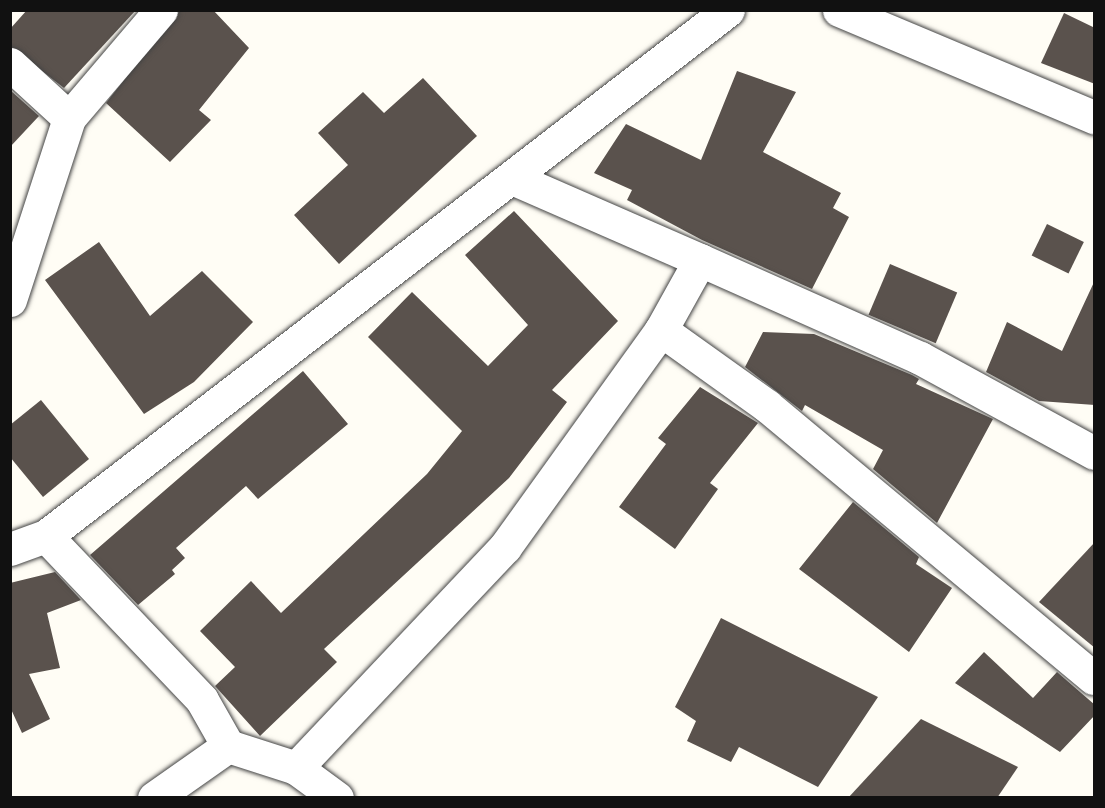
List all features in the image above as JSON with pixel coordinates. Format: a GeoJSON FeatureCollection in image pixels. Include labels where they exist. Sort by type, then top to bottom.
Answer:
{"type":"FeatureCollection","features":[{"type":"Feature","properties":{"kind":"street"},"geometry":{"type":"LineString","coordinates":[[10,300],[69,118],[161,10]]}},
{"type":"Feature","properties":{"kind":"street"},"geometry":{"type":"LineString","coordinates":[[10,549],[46,536],[728,10]]}},
{"type":"Feature","properties":{"kind":"street"},"geometry":{"type":"LineString","coordinates":[[839,10],[1095,117]]}},
{"type":"Feature","properties":{"kind":"street"},"geometry":{"type":"LineString","coordinates":[[10,64],[69,118]]}},
{"type":"Feature","properties":{"kind":"street"},"geometry":{"type":"LineString","coordinates":[[512,178],[920,358],[1095,453]]}},
{"type":"Feature","properties":{"kind":"street"},"geometry":{"type":"LineString","coordinates":[[296,768],[505,547],[661,330],[700,260]]}},
{"type":"Feature","properties":{"kind":"street"},"geometry":{"type":"LineString","coordinates":[[661,330],[767,406],[1095,678]]}},
{"type":"Feature","properties":{"kind":"street"},"geometry":{"type":"LineString","coordinates":[[46,536],[202,700],[228,746],[296,768],[337,798]]}},
{"type":"Feature","properties":{"kind":"street"},"geometry":{"type":"LineString","coordinates":[[154,798],[228,746]]}},
{"type":"Feature","properties":{"kind":"building"},"geometry":{"type":"Polygon","coordinates":[[[27,10],[136,10],[64,88],[10,46],[10,29],[27,10]]]}},
{"type":"Feature","properties":{"kind":"building"},"geometry":{"type":"Polygon","coordinates":[[[179,10],[213,10],[249,48],[199,110],[211,120],[170,162],[106,103],[179,10]]]}},
{"type":"Feature","properties":{"kind":"building"},"geometry":{"type":"Polygon","coordinates":[[[1064,13],[1095,28],[1095,84],[1041,63],[1064,13]]]}},
{"type":"Feature","properties":{"kind":"building"},"geometry":{"type":"Polygon","coordinates":[[[737,71],[796,92],[763,152],[841,193],[833,208],[849,217],[812,289],[702,240],[627,200],[632,190],[594,173],[626,124],[701,160],[737,71]]]}},
{"type":"Feature","properties":{"kind":"building"},"geometry":{"type":"Polygon","coordinates":[[[423,78],[477,136],[339,264],[294,215],[348,165],[318,133],[363,92],[384,113],[423,78]]]}},
{"type":"Feature","properties":{"kind":"building"},"geometry":{"type":"Polygon","coordinates":[[[10,90],[39,116],[10,147],[10,90]]]}},
{"type":"Feature","properties":{"kind":"building"},"geometry":{"type":"Polygon","coordinates":[[[514,211],[618,321],[552,390],[567,402],[509,478],[324,649],[337,662],[260,736],[215,686],[235,667],[200,631],[251,581],[281,613],[427,474],[462,431],[368,337],[412,292],[488,366],[528,325],[465,255],[514,211]]]}},
{"type":"Feature","properties":{"kind":"building"},"geometry":{"type":"Polygon","coordinates":[[[1047,224],[1084,242],[1069,273],[1032,255],[1047,224]]]}},
{"type":"Feature","properties":{"kind":"building"},"geometry":{"type":"Polygon","coordinates":[[[99,242],[150,316],[202,271],[253,322],[194,382],[144,414],[45,280],[99,242]]]}},
{"type":"Feature","properties":{"kind":"building"},"geometry":{"type":"Polygon","coordinates":[[[890,264],[957,293],[936,343],[869,315],[890,264]]]}},
{"type":"Feature","properties":{"kind":"building"},"geometry":{"type":"Polygon","coordinates":[[[1095,280],[1095,405],[1039,401],[986,372],[1007,322],[1062,351],[1095,280]]]}},
{"type":"Feature","properties":{"kind":"building"},"geometry":{"type":"Polygon","coordinates":[[[763,332],[814,334],[912,375],[919,379],[916,384],[993,419],[937,523],[873,469],[883,450],[805,405],[802,411],[745,367],[763,332]]]}},
{"type":"Feature","properties":{"kind":"building"},"geometry":{"type":"Polygon","coordinates":[[[303,371],[348,424],[258,499],[246,486],[176,548],[185,558],[172,570],[175,574],[138,605],[90,555],[303,371]]]}},
{"type":"Feature","properties":{"kind":"building"},"geometry":{"type":"Polygon","coordinates":[[[700,387],[758,423],[710,483],[718,489],[675,549],[619,507],[666,444],[658,438],[700,387]]]}},
{"type":"Feature","properties":{"kind":"building"},"geometry":{"type":"Polygon","coordinates":[[[41,400],[89,459],[43,497],[10,457],[10,425],[41,400]]]}},
{"type":"Feature","properties":{"kind":"building"},"geometry":{"type":"Polygon","coordinates":[[[853,502],[919,557],[916,564],[952,588],[909,652],[799,569],[853,502]]]}},
{"type":"Feature","properties":{"kind":"building"},"geometry":{"type":"Polygon","coordinates":[[[1095,542],[1095,648],[1039,602],[1095,542]]]}},
{"type":"Feature","properties":{"kind":"building"},"geometry":{"type":"Polygon","coordinates":[[[55,572],[81,600],[47,613],[60,668],[29,674],[50,719],[22,733],[10,707],[10,583],[55,572]]]}},
{"type":"Feature","properties":{"kind":"building"},"geometry":{"type":"Polygon","coordinates":[[[721,618],[878,697],[818,787],[739,747],[731,762],[687,741],[696,721],[675,707],[721,618]]]}},
{"type":"Feature","properties":{"kind":"building"},"geometry":{"type":"Polygon","coordinates":[[[984,652],[1033,698],[1057,672],[1095,705],[1095,715],[1060,752],[955,683],[984,652]]]}},
{"type":"Feature","properties":{"kind":"building"},"geometry":{"type":"Polygon","coordinates":[[[921,719],[1018,767],[997,798],[848,798],[921,719]]]}}]}
